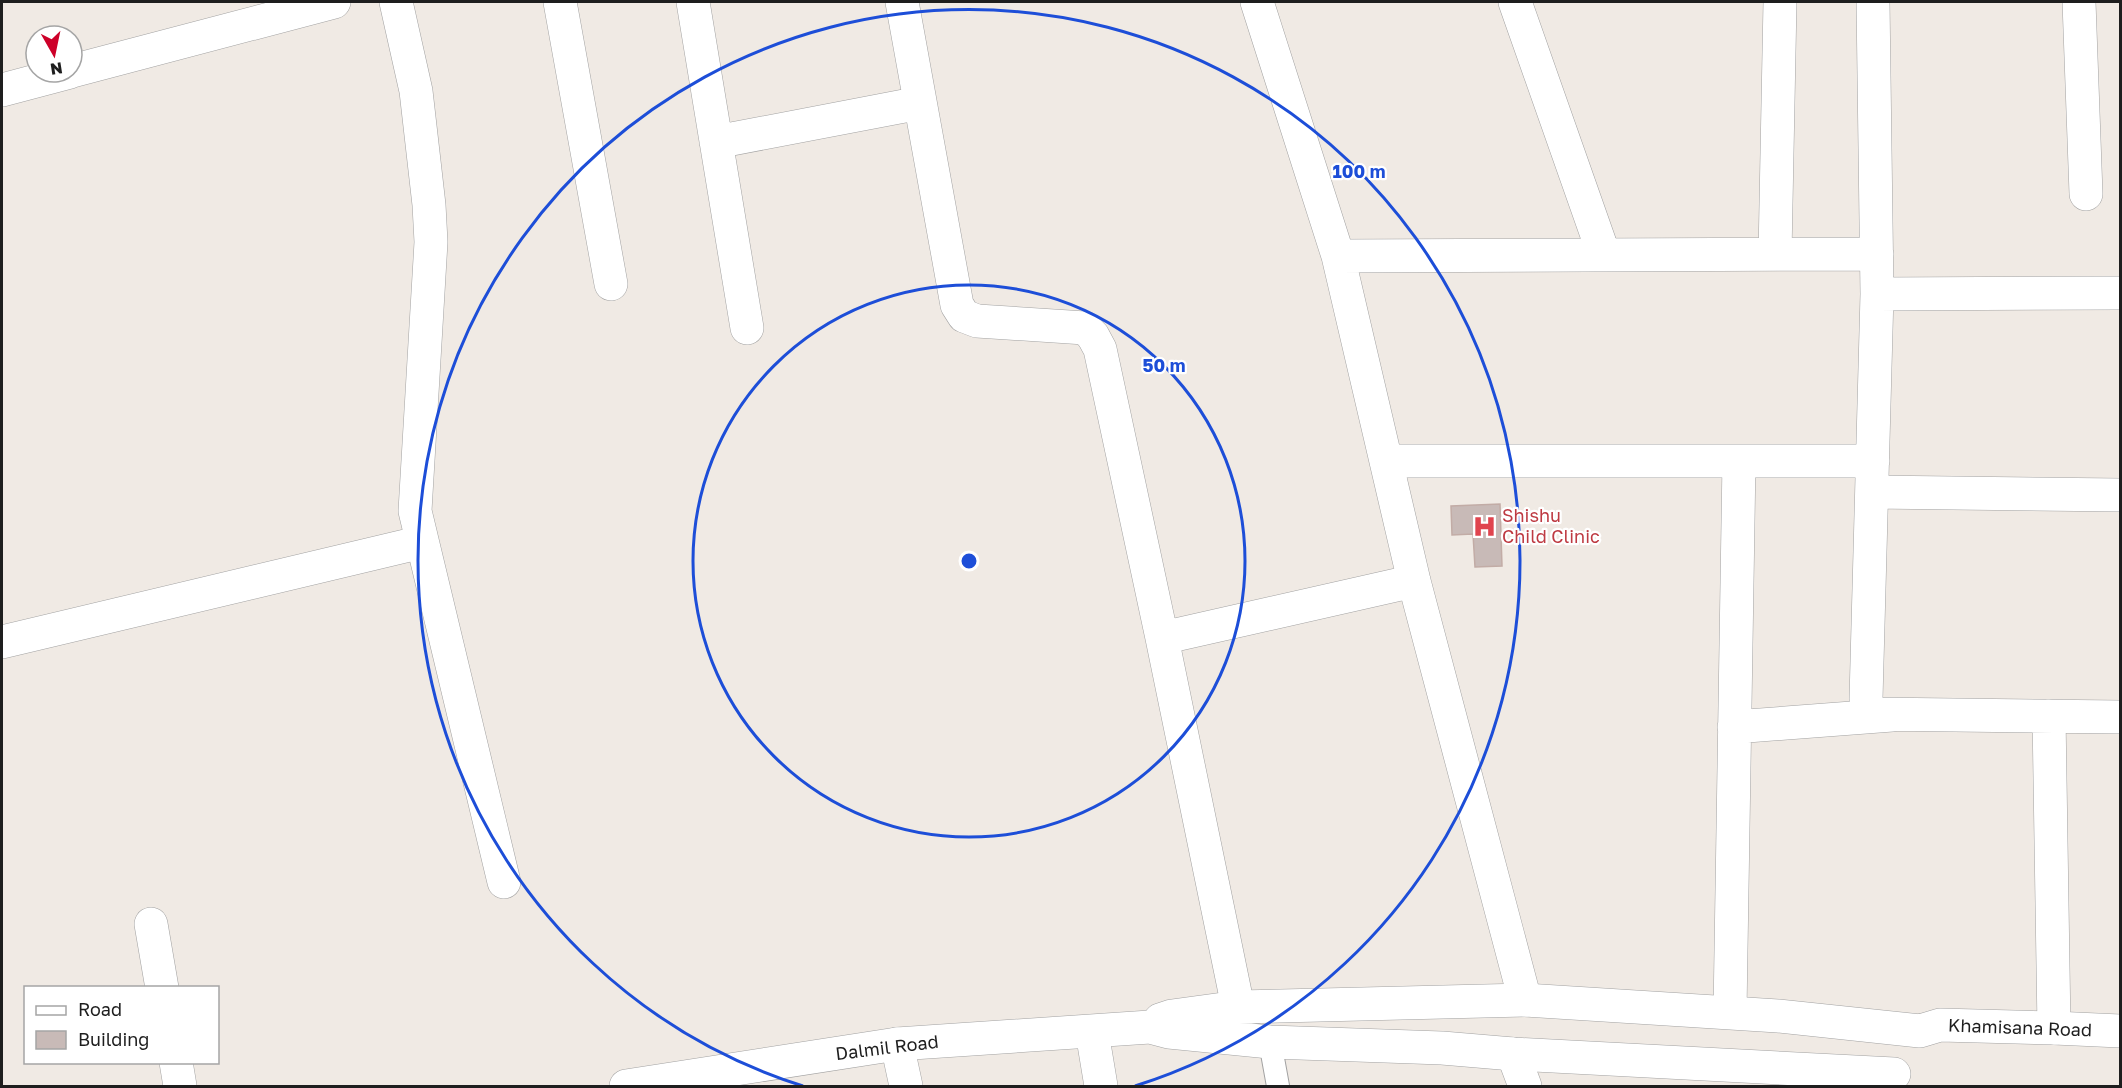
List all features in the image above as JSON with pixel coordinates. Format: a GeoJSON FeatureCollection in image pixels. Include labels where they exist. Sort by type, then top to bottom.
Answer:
{"type":"FeatureCollection","features":[{"type":"Feature","properties":{"kind":"street"},"geometry":{"type":"LineString","coordinates":[[84,69],[333,2]]}},
{"type":"Feature","properties":{"kind":"street"},"geometry":{"type":"LineString","coordinates":[[396,2],[416,91],[431,233],[415,511],[504,882]]}},
{"type":"Feature","properties":{"kind":"street"},"geometry":{"type":"LineString","coordinates":[[561,2],[611,284]]}},
{"type":"Feature","properties":{"kind":"street"},"geometry":{"type":"LineString","coordinates":[[693,2],[747,328]]}},
{"type":"Feature","properties":{"kind":"street"},"geometry":{"type":"LineString","coordinates":[[902,2],[957,305],[964,316],[977,321],[1085,328],[1093,336],[1100,350],[1238,1007]]}},
{"type":"Feature","properties":{"kind":"street"},"geometry":{"type":"LineString","coordinates":[[1257,2],[1338,256],[1414,581],[1526,1000]]}},
{"type":"Feature","properties":{"kind":"street"},"geometry":{"type":"LineString","coordinates":[[1515,2],[1604,255]]}},
{"type":"Feature","properties":{"kind":"street"},"geometry":{"type":"LineString","coordinates":[[1775,254],[1780,2]]}},
{"type":"Feature","properties":{"kind":"street"},"geometry":{"type":"LineString","coordinates":[[1873,2],[1877,294],[1866,699],[1868,708],[1875,714],[1892,715],[2121,717]]}},
{"type":"Feature","properties":{"kind":"street"},"geometry":{"type":"LineString","coordinates":[[2079,2],[2086,194]]}},
{"type":"Feature","properties":{"kind":"street"},"geometry":{"type":"LineString","coordinates":[[2,90],[25,84]]}},
{"type":"Feature","properties":{"kind":"street"},"geometry":{"type":"LineString","coordinates":[[716,142],[920,103]]}},
{"type":"Feature","properties":{"kind":"street"},"geometry":{"type":"LineString","coordinates":[[1338,256],[1877,254]]}},
{"type":"Feature","properties":{"kind":"street"},"geometry":{"type":"LineString","coordinates":[[1877,294],[2121,293]]}},
{"type":"Feature","properties":{"kind":"street"},"geometry":{"type":"LineString","coordinates":[[1386,461],[1739,461],[1872,477],[2121,495]]}},
{"type":"Feature","properties":{"kind":"street"},"geometry":{"type":"LineString","coordinates":[[1730,1012],[1739,461]]}},
{"type":"Feature","properties":{"kind":"street"},"geometry":{"type":"LineString","coordinates":[[2,642],[422,542]]}},
{"type":"Feature","properties":{"kind":"street"},"geometry":{"type":"LineString","coordinates":[[1162,638],[1414,581]]}},
{"type":"Feature","properties":{"kind":"street"},"geometry":{"type":"LineString","coordinates":[[1734,727],[1892,715]]}},
{"type":"Feature","properties":{"kind":"street"},"geometry":{"type":"LineString","coordinates":[[2049,716],[2054,1028]]}},
{"type":"Feature","properties":{"kind":"street"},"geometry":{"type":"LineString","coordinates":[[151,924],[162,986]]}},
{"type":"Feature","properties":{"kind":"street","name":"Khamisana Road"},"geometry":{"type":"LineString","coordinates":[[1150,1027],[1172,1016],[1238,1007],[1526,1000],[1730,1012],[1920,1031],[1940,1025],[2121,1031]]}},
{"type":"Feature","properties":{"kind":"street"},"geometry":{"type":"LineString","coordinates":[[1150,1027],[1169,1032],[1270,1042],[1442,1048],[1899,1080],[1902,1052],[1920,1031]]}},
{"type":"Feature","properties":{"kind":"street","name":"Dalmil Road"},"geometry":{"type":"LineString","coordinates":[[626,1086],[712,1080],[897,1044],[1150,1027]]}},
{"type":"Feature","properties":{"kind":"street"},"geometry":{"type":"LineString","coordinates":[[1092,1032],[1101,1086]]}},
{"type":"Feature","properties":{"kind":"street"},"geometry":{"type":"LineString","coordinates":[[897,1044],[906,1086]]}},
{"type":"Feature","properties":{"kind":"street"},"geometry":{"type":"LineString","coordinates":[[1513,1054],[1525,1086]]}},
{"type":"Feature","properties":{"kind":"street"},"geometry":{"type":"LineString","coordinates":[[176,1064],[180,1086]]}},
{"type":"Feature","properties":{"kind":"lane"},"geometry":{"type":"LineString","coordinates":[[1270,1042],[1278,1086]]}},
{"type":"Feature","properties":{"kind":"building"},"geometry":{"type":"Polygon","coordinates":[[[1500,504],[1502,566],[1475,567],[1473,534],[1452,535],[1451,506],[1500,504]]]}},
{"type":"Feature","properties":{"kind":"place","name":"Shishu Child Clinic"},"geometry":{"type":"Point","coordinates":[1484,526]}}]}
